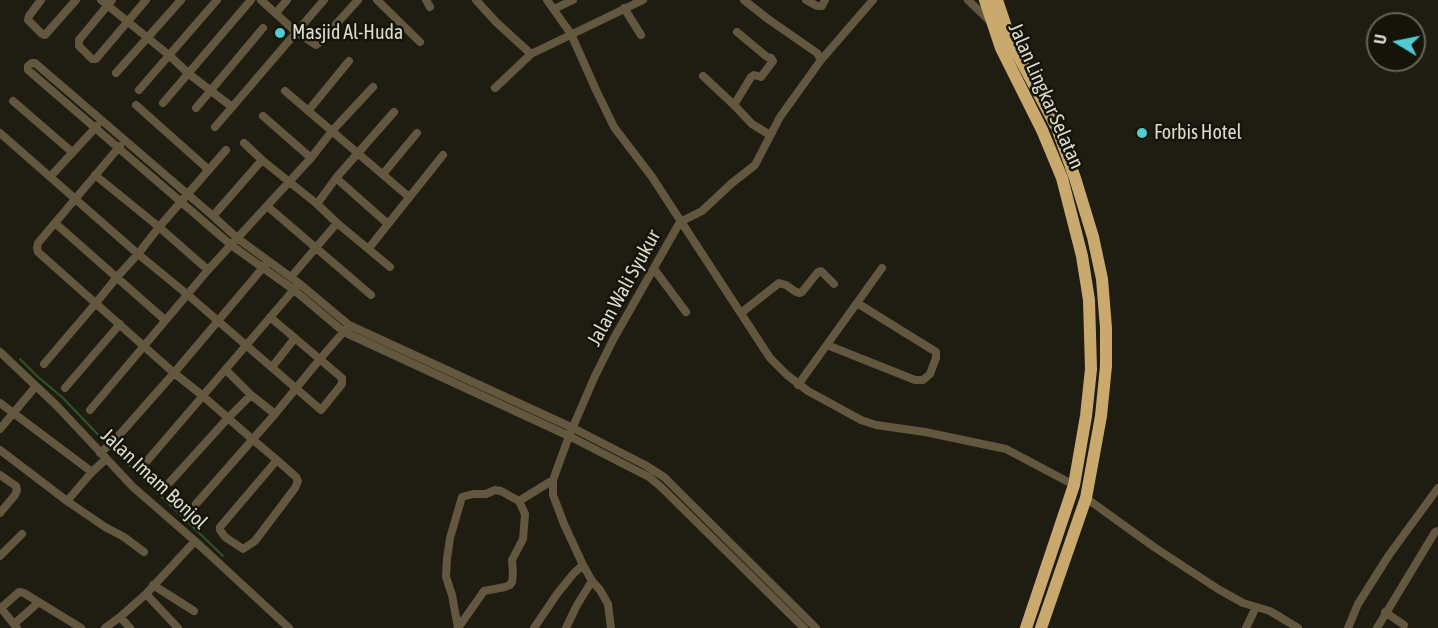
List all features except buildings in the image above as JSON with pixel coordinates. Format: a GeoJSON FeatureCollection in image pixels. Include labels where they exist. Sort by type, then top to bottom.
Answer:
{"type":"FeatureCollection","features":[{"type":"Feature","properties":{"kind":"highway","name":"Jalan Lingkar Selatan"},"geometry":{"type":"LineString","coordinates":[[985,0],[994,18],[1011,42],[1057,128],[1084,204],[1102,279],[1106,366],[1101,416],[1086,498],[1041,628]]}},
{"type":"Feature","properties":{"kind":"highway","name":"Jalan Lingkar Selatan"},"geometry":{"type":"LineString","coordinates":[[997,0],[994,18],[1001,48],[1042,130],[1062,178],[1082,256],[1089,300],[1091,334],[1086,416],[1074,485],[1026,628]]}},
{"type":"Feature","properties":{"kind":"street"},"geometry":{"type":"LineString","coordinates":[[41,0],[28,16],[28,20],[45,35],[76,0]]}},
{"type":"Feature","properties":{"kind":"street"},"geometry":{"type":"LineString","coordinates":[[146,0],[127,22],[96,59],[92,59],[79,46],[79,40],[107,2],[127,22],[232,107]]}},
{"type":"Feature","properties":{"kind":"street"},"geometry":{"type":"LineString","coordinates":[[116,73],[181,0]]}},
{"type":"Feature","properties":{"kind":"street"},"geometry":{"type":"LineString","coordinates":[[139,90],[217,0]]}},
{"type":"Feature","properties":{"kind":"street"},"geometry":{"type":"LineString","coordinates":[[163,103],[251,0]]}},
{"type":"Feature","properties":{"kind":"street"},"geometry":{"type":"LineString","coordinates":[[261,0],[296,32],[313,44],[319,43],[358,0]]}},
{"type":"Feature","properties":{"kind":"street"},"geometry":{"type":"LineString","coordinates":[[276,13],[287,0]]}},
{"type":"Feature","properties":{"kind":"street"},"geometry":{"type":"LineString","coordinates":[[215,127],[324,0]]}},
{"type":"Feature","properties":{"kind":"street"},"geometry":{"type":"LineString","coordinates":[[376,0],[420,42]]}},
{"type":"Feature","properties":{"kind":"street"},"geometry":{"type":"LineString","coordinates":[[476,0],[531,54]]}},
{"type":"Feature","properties":{"kind":"street"},"geometry":{"type":"LineString","coordinates":[[547,0],[571,34],[608,116],[623,140],[652,177],[770,358],[798,385],[861,420],[876,425],[925,432],[1006,449],[1074,485]]}},
{"type":"Feature","properties":{"kind":"street"},"geometry":{"type":"LineString","coordinates":[[554,9],[573,0]]}},
{"type":"Feature","properties":{"kind":"street"},"geometry":{"type":"LineString","coordinates":[[495,88],[531,54],[643,0]]}},
{"type":"Feature","properties":{"kind":"street"},"geometry":{"type":"LineString","coordinates":[[744,0],[817,53],[822,60]]}},
{"type":"Feature","properties":{"kind":"street"},"geometry":{"type":"LineString","coordinates":[[806,0],[817,6],[822,6],[825,0]]}},
{"type":"Feature","properties":{"kind":"street","name":"Jalan Wali Syukur"},"geometry":{"type":"LineString","coordinates":[[553,480],[604,357],[680,222],[702,211],[755,165],[790,101],[873,0]]}},
{"type":"Feature","properties":{"kind":"street"},"geometry":{"type":"LineString","coordinates":[[968,0],[994,18]]}},
{"type":"Feature","properties":{"kind":"street"},"geometry":{"type":"LineString","coordinates":[[624,8],[640,35]]}},
{"type":"Feature","properties":{"kind":"street"},"geometry":{"type":"LineString","coordinates":[[196,108],[262,28]]}},
{"type":"Feature","properties":{"kind":"street"},"geometry":{"type":"LineString","coordinates":[[734,105],[751,77],[754,75],[761,77],[773,61],[737,32]]}},
{"type":"Feature","properties":{"kind":"street"},"geometry":{"type":"LineString","coordinates":[[308,111],[349,61]]}},
{"type":"Feature","properties":{"kind":"street"},"geometry":{"type":"LineString","coordinates":[[234,241],[213,216],[185,198],[118,148],[98,125],[35,63],[28,66],[28,70],[98,125],[124,141],[185,198],[234,241],[297,287],[346,328],[645,465],[663,477],[816,628]]}},
{"type":"Feature","properties":{"kind":"street"},"geometry":{"type":"LineString","coordinates":[[703,76],[752,124],[770,135]]}},
{"type":"Feature","properties":{"kind":"street"},"geometry":{"type":"LineString","coordinates":[[90,410],[208,270],[373,87]]}},
{"type":"Feature","properties":{"kind":"street"},"geometry":{"type":"LineString","coordinates":[[285,91],[409,196]]}},
{"type":"Feature","properties":{"kind":"street"},"geometry":{"type":"LineString","coordinates":[[13,101],[72,152]]}},
{"type":"Feature","properties":{"kind":"street"},"geometry":{"type":"LineString","coordinates":[[136,105],[209,170]]}},
{"type":"Feature","properties":{"kind":"street"},"geometry":{"type":"LineString","coordinates":[[317,204],[336,178],[394,112]]}},
{"type":"Feature","properties":{"kind":"street"},"geometry":{"type":"LineString","coordinates":[[263,116],[311,158]]}},
{"type":"Feature","properties":{"kind":"street"},"geometry":{"type":"LineString","coordinates":[[50,177],[98,125]]}},
{"type":"Feature","properties":{"kind":"street"},"geometry":{"type":"LineString","coordinates":[[0,133],[138,254],[319,409],[322,409],[342,384],[343,379],[270,317]]}},
{"type":"Feature","properties":{"kind":"street"},"geometry":{"type":"LineString","coordinates":[[383,174],[417,133]]}},
{"type":"Feature","properties":{"kind":"street"},"geometry":{"type":"LineString","coordinates":[[124,141],[38,243],[38,252],[174,373],[296,477],[297,485],[255,541],[243,549],[225,537],[220,527],[276,460]]}},
{"type":"Feature","properties":{"kind":"street"},"geometry":{"type":"LineString","coordinates":[[244,142],[262,160],[390,267]]}},
{"type":"Feature","properties":{"kind":"street"},"geometry":{"type":"LineString","coordinates":[[44,364],[159,226],[226,150]]}},
{"type":"Feature","properties":{"kind":"street"},"geometry":{"type":"LineString","coordinates":[[369,248],[443,155]]}},
{"type":"Feature","properties":{"kind":"street"},"geometry":{"type":"LineString","coordinates":[[213,216],[262,160]]}},
{"type":"Feature","properties":{"kind":"street"},"geometry":{"type":"LineString","coordinates":[[95,175],[159,226],[208,270]]}},
{"type":"Feature","properties":{"kind":"street"},"geometry":{"type":"LineString","coordinates":[[336,178],[388,224]]}},
{"type":"Feature","properties":{"kind":"street"},"geometry":{"type":"LineString","coordinates":[[267,206],[371,295]]}},
{"type":"Feature","properties":{"kind":"street"},"geometry":{"type":"LineString","coordinates":[[55,223],[165,320]]}},
{"type":"Feature","properties":{"kind":"street"},"geometry":{"type":"LineString","coordinates":[[291,277],[337,223]]}},
{"type":"Feature","properties":{"kind":"street"},"geometry":{"type":"LineString","coordinates":[[266,264],[291,277],[297,287]]}},
{"type":"Feature","properties":{"kind":"street"},"geometry":{"type":"LineString","coordinates":[[67,501],[114,441],[266,264]]}},
{"type":"Feature","properties":{"kind":"street"},"geometry":{"type":"LineString","coordinates":[[798,385],[882,268]]}},
{"type":"Feature","properties":{"kind":"street"},"geometry":{"type":"LineString","coordinates":[[654,269],[686,312]]}},
{"type":"Feature","properties":{"kind":"street"},"geometry":{"type":"LineString","coordinates":[[741,313],[779,283],[800,293],[821,271],[834,284]]}},
{"type":"Feature","properties":{"kind":"street"},"geometry":{"type":"LineString","coordinates":[[147,461],[297,287]]}},
{"type":"Feature","properties":{"kind":"street"},"geometry":{"type":"LineString","coordinates":[[827,345],[915,380],[923,380],[930,374],[936,358],[934,350],[857,303]]}},
{"type":"Feature","properties":{"kind":"street"},"geometry":{"type":"LineString","coordinates":[[65,388],[120,324]]}},
{"type":"Feature","properties":{"kind":"street"},"geometry":{"type":"LineString","coordinates":[[196,504],[276,414],[346,328]]}},
{"type":"Feature","properties":{"kind":"street"},"geometry":{"type":"LineString","coordinates":[[272,368],[295,338]]}},
{"type":"Feature","properties":{"kind":"street","name":"Jalan Imam Bonjol"},"geometry":{"type":"LineString","coordinates":[[0,352],[104,453],[133,487],[289,628]]}},
{"type":"Feature","properties":{"kind":"street"},"geometry":{"type":"LineString","coordinates":[[226,370],[251,395],[276,414]]}},
{"type":"Feature","properties":{"kind":"street"},"geometry":{"type":"LineString","coordinates":[[0,429],[36,386]]}},
{"type":"Feature","properties":{"kind":"street"},"geometry":{"type":"LineString","coordinates":[[170,482],[251,395]]}},
{"type":"Feature","properties":{"kind":"street"},"geometry":{"type":"LineString","coordinates":[[0,403],[92,472]]}},
{"type":"Feature","properties":{"kind":"street"},"geometry":{"type":"LineString","coordinates":[[571,432],[660,486],[804,628]]}},
{"type":"Feature","properties":{"kind":"street"},"geometry":{"type":"LineString","coordinates":[[0,450],[67,501],[144,552]]}},
{"type":"Feature","properties":{"kind":"street"},"geometry":{"type":"LineString","coordinates":[[0,475],[18,490],[0,513]]}},
{"type":"Feature","properties":{"kind":"street"},"geometry":{"type":"LineString","coordinates":[[519,501],[553,480]]}},
{"type":"Feature","properties":{"kind":"street"},"geometry":{"type":"LineString","coordinates":[[553,480],[553,495],[583,566],[608,604],[611,624],[603,628]]}},
{"type":"Feature","properties":{"kind":"street"},"geometry":{"type":"LineString","coordinates":[[1348,628],[1358,604],[1389,555],[1438,488]]}},
{"type":"Feature","properties":{"kind":"street"},"geometry":{"type":"LineString","coordinates":[[501,491],[519,501],[525,518],[523,539],[512,560],[512,582],[500,589],[484,591],[458,628],[446,568],[450,538],[461,500],[469,495],[501,491]]}},
{"type":"Feature","properties":{"kind":"street"},"geometry":{"type":"LineString","coordinates":[[1086,498],[1218,589],[1243,603],[1270,611],[1298,628]]}},
{"type":"Feature","properties":{"kind":"street"},"geometry":{"type":"LineString","coordinates":[[1377,628],[1435,532],[1438,531]]}},
{"type":"Feature","properties":{"kind":"street"},"geometry":{"type":"LineString","coordinates":[[0,556],[22,534]]}},
{"type":"Feature","properties":{"kind":"street"},"geometry":{"type":"LineString","coordinates":[[105,628],[146,594],[195,541]]}},
{"type":"Feature","properties":{"kind":"street"},"geometry":{"type":"LineString","coordinates":[[534,628],[557,594],[574,573],[583,566]]}},
{"type":"Feature","properties":{"kind":"street"},"geometry":{"type":"LineString","coordinates":[[566,628],[592,581]]}},
{"type":"Feature","properties":{"kind":"street"},"geometry":{"type":"LineString","coordinates":[[153,585],[194,611]]}},
{"type":"Feature","properties":{"kind":"street"},"geometry":{"type":"LineString","coordinates":[[39,602],[15,626],[3,619],[0,608],[21,592],[39,602],[81,628]]}},
{"type":"Feature","properties":{"kind":"street"},"geometry":{"type":"LineString","coordinates":[[146,594],[178,628]]}},
{"type":"Feature","properties":{"kind":"street"},"geometry":{"type":"LineString","coordinates":[[1246,628],[1256,607]]}},
{"type":"Feature","properties":{"kind":"street"},"geometry":{"type":"LineString","coordinates":[[1385,612],[1404,625]]}},
{"type":"Feature","properties":{"kind":"street"},"geometry":{"type":"LineString","coordinates":[[120,617],[130,628]]}},
{"type":"Feature","properties":{"kind":"waterway"},"geometry":{"type":"LineString","coordinates":[[20,359],[63,398],[107,444]]}},
{"type":"Feature","properties":{"kind":"waterway"},"geometry":{"type":"LineString","coordinates":[[111,448],[223,556]]}},
{"type":"Feature","properties":{"kind":"place","name":"Masjid Al-Huda"},"geometry":{"type":"Point","coordinates":[280,33]}},
{"type":"Feature","properties":{"kind":"place","name":"Forbis Hotel"},"geometry":{"type":"Point","coordinates":[1142,133]}}]}
